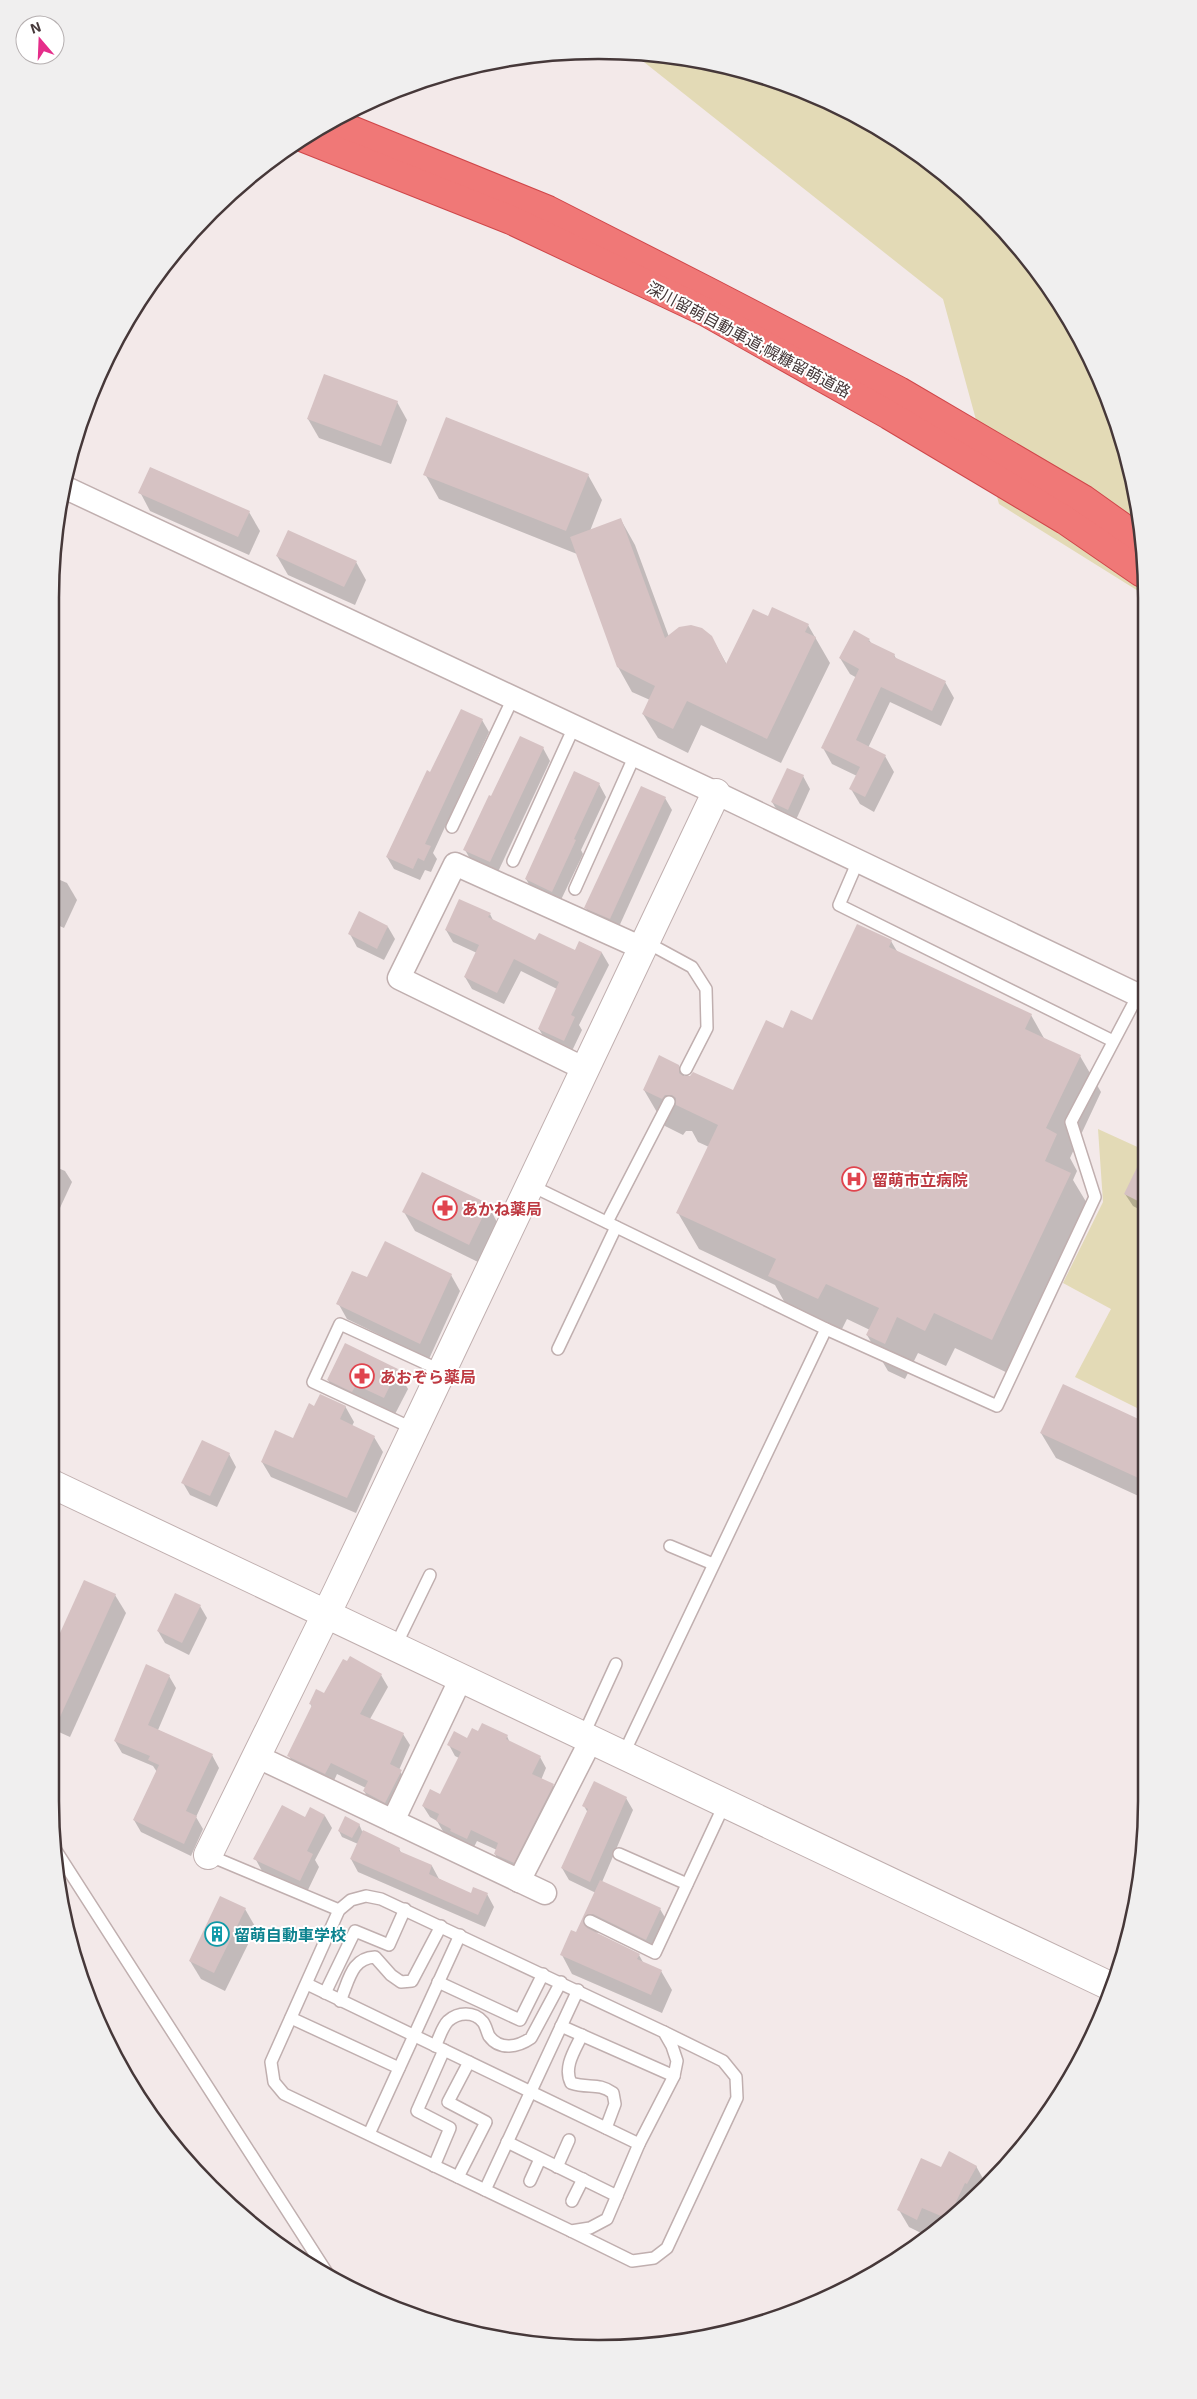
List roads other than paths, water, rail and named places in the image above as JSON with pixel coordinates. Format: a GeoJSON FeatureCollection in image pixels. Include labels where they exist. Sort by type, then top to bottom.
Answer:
{"type":"FeatureCollection","features":[{"type":"Feature","properties":{"kind":"highway","name":"深川留萌自動車道;幌糠留萌道路"},"geometry":{"type":"LineString","coordinates":[[339,125],[548,210],[718,296],[899,391],[1082,499],[1135,536]]}},
{"type":"Feature","properties":{"kind":"highway","name":"深川留萌自動車道;幌糠留萌道路"},"geometry":{"type":"LineString","coordinates":[[313,141],[511,220],[706,312],[889,415],[1066,520],[1137,570]]}},
{"type":"Feature","properties":{"kind":"street"},"geometry":{"type":"LineString","coordinates":[[69,491],[716,793],[1138,994]]}},
{"type":"Feature","properties":{"kind":"street"},"geometry":{"type":"LineString","coordinates":[[208,1855],[326,1614],[716,793]]}},
{"type":"Feature","properties":{"kind":"street"},"geometry":{"type":"LineString","coordinates":[[585,1069],[399,978],[455,864],[644,945]]}},
{"type":"Feature","properties":{"kind":"street"},"geometry":{"type":"LineString","coordinates":[[59,1487],[1106,1984]]}},
{"type":"Feature","properties":{"kind":"street"},"geometry":{"type":"LineString","coordinates":[[393,1821],[461,1678]]}},
{"type":"Feature","properties":{"kind":"street"},"geometry":{"type":"LineString","coordinates":[[519,1881],[587,1738]]}},
{"type":"Feature","properties":{"kind":"street"},"geometry":{"type":"LineString","coordinates":[[256,1756],[544,1893]]}},
{"type":"Feature","properties":{"kind":"lane"},"geometry":{"type":"LineString","coordinates":[[452,827],[513,698]]}},
{"type":"Feature","properties":{"kind":"lane"},"geometry":{"type":"LineString","coordinates":[[513,862],[574,727]]}},
{"type":"Feature","properties":{"kind":"lane"},"geometry":{"type":"LineString","coordinates":[[575,889],[635,755]]}},
{"type":"Feature","properties":{"kind":"lane"},"geometry":{"type":"LineString","coordinates":[[858,861],[839,905],[1113,1041]]}},
{"type":"Feature","properties":{"kind":"lane"},"geometry":{"type":"LineString","coordinates":[[644,945],[692,967],[706,989],[706,1028],[686,1068]]}},
{"type":"Feature","properties":{"kind":"lane"},"geometry":{"type":"LineString","coordinates":[[530,1185],[826,1329],[998,1406],[1095,1197],[1071,1122],[1138,994]]}},
{"type":"Feature","properties":{"kind":"lane"},"geometry":{"type":"LineString","coordinates":[[558,1350],[612,1224],[669,1102]]}},
{"type":"Feature","properties":{"kind":"lane"},"geometry":{"type":"LineString","coordinates":[[414,1429],[313,1382],[340,1324],[442,1371]]}},
{"type":"Feature","properties":{"kind":"lane"},"geometry":{"type":"LineString","coordinates":[[623,1755],[826,1329]]}},
{"type":"Feature","properties":{"kind":"lane"},"geometry":{"type":"LineString","coordinates":[[670,1546],[714,1564]]}},
{"type":"Feature","properties":{"kind":"lane"},"geometry":{"type":"LineString","coordinates":[[395,1647],[430,1575]]}},
{"type":"Feature","properties":{"kind":"lane"},"geometry":{"type":"LineString","coordinates":[[587,1738],[616,1664]]}},
{"type":"Feature","properties":{"kind":"lane"},"geometry":{"type":"LineString","coordinates":[[590,1921],[655,1953],[725,1803]]}},
{"type":"Feature","properties":{"kind":"lane"},"geometry":{"type":"LineString","coordinates":[[619,1854],[687,1884]]}},
{"type":"Feature","properties":{"kind":"lane"},"geometry":{"type":"LineString","coordinates":[[208,1855],[339,1910]]}},
{"type":"Feature","properties":{"kind":"lane"},"geometry":{"type":"LineString","coordinates":[[62,1859],[321,2263]]}},
{"type":"Feature","properties":{"kind":"lane"},"geometry":{"type":"LineString","coordinates":[[366,1896],[381,1898],[405,1909],[723,2060],[736,2077],[738,2098],[667,2248],[654,2258],[632,2261],[284,2094],[274,2082],[271,2062],[339,1910],[351,1900],[366,1896]]}},
{"type":"Feature","properties":{"kind":"lane"},"geometry":{"type":"LineString","coordinates":[[325,1993],[355,1931],[389,1945],[405,1909]]}},
{"type":"Feature","properties":{"kind":"lane"},"geometry":{"type":"LineString","coordinates":[[340,2000],[356,1963],[366,1957],[376,1956],[391,1975],[401,1982],[412,1981],[441,1926]]}},
{"type":"Feature","properties":{"kind":"lane"},"geometry":{"type":"LineString","coordinates":[[369,2134],[460,1935]]}},
{"type":"Feature","properties":{"kind":"lane"},"geometry":{"type":"LineString","coordinates":[[438,1982],[520,2020],[543,1974]]}},
{"type":"Feature","properties":{"kind":"lane"},"geometry":{"type":"LineString","coordinates":[[434,2166],[450,2128],[416,2111],[440,2048],[447,2022],[461,2014],[474,2014],[483,2022],[490,2038],[502,2045],[512,2047],[524,2043],[531,2038],[561,1982]]}},
{"type":"Feature","properties":{"kind":"lane"},"geometry":{"type":"LineString","coordinates":[[307,1984],[639,2144]]}},
{"type":"Feature","properties":{"kind":"lane"},"geometry":{"type":"LineString","coordinates":[[485,2190],[578,1990]]}},
{"type":"Feature","properties":{"kind":"lane"},"geometry":{"type":"LineString","coordinates":[[291,2018],[399,2068]]}},
{"type":"Feature","properties":{"kind":"lane"},"geometry":{"type":"LineString","coordinates":[[561,2026],[674,2076]]}},
{"type":"Feature","properties":{"kind":"lane"},"geometry":{"type":"LineString","coordinates":[[571,2231],[590,2228],[607,2219],[639,2144],[674,2076],[676,2061],[672,2046],[664,2032]]}},
{"type":"Feature","properties":{"kind":"lane"},"geometry":{"type":"LineString","coordinates":[[582,2036],[569,2064],[568,2076],[571,2083],[582,2087],[603,2086],[612,2093],[615,2104],[606,2128]]}},
{"type":"Feature","properties":{"kind":"lane"},"geometry":{"type":"LineString","coordinates":[[458,2177],[486,2122],[448,2102],[468,2062]]}},
{"type":"Feature","properties":{"kind":"lane"},"geometry":{"type":"LineString","coordinates":[[557,2167],[569,2140]]}},
{"type":"Feature","properties":{"kind":"lane"},"geometry":{"type":"LineString","coordinates":[[507,2142],[616,2196]]}},
{"type":"Feature","properties":{"kind":"lane"},"geometry":{"type":"LineString","coordinates":[[530,2181],[540,2159]]}},
{"type":"Feature","properties":{"kind":"lane"},"geometry":{"type":"LineString","coordinates":[[572,2201],[583,2179]]}},
{"type":"Feature","properties":{"kind":"place","name":"留萌市立病院"},"geometry":{"type":"Point","coordinates":[854,1179]}},
{"type":"Feature","properties":{"kind":"place","name":"あかね薬局"},"geometry":{"type":"Point","coordinates":[445,1208]}},
{"type":"Feature","properties":{"kind":"place","name":"あおぞら薬局"},"geometry":{"type":"Point","coordinates":[362,1376]}},
{"type":"Feature","properties":{"kind":"place","name":"留萌自動車学校"},"geometry":{"type":"Point","coordinates":[217,1934]}}]}
